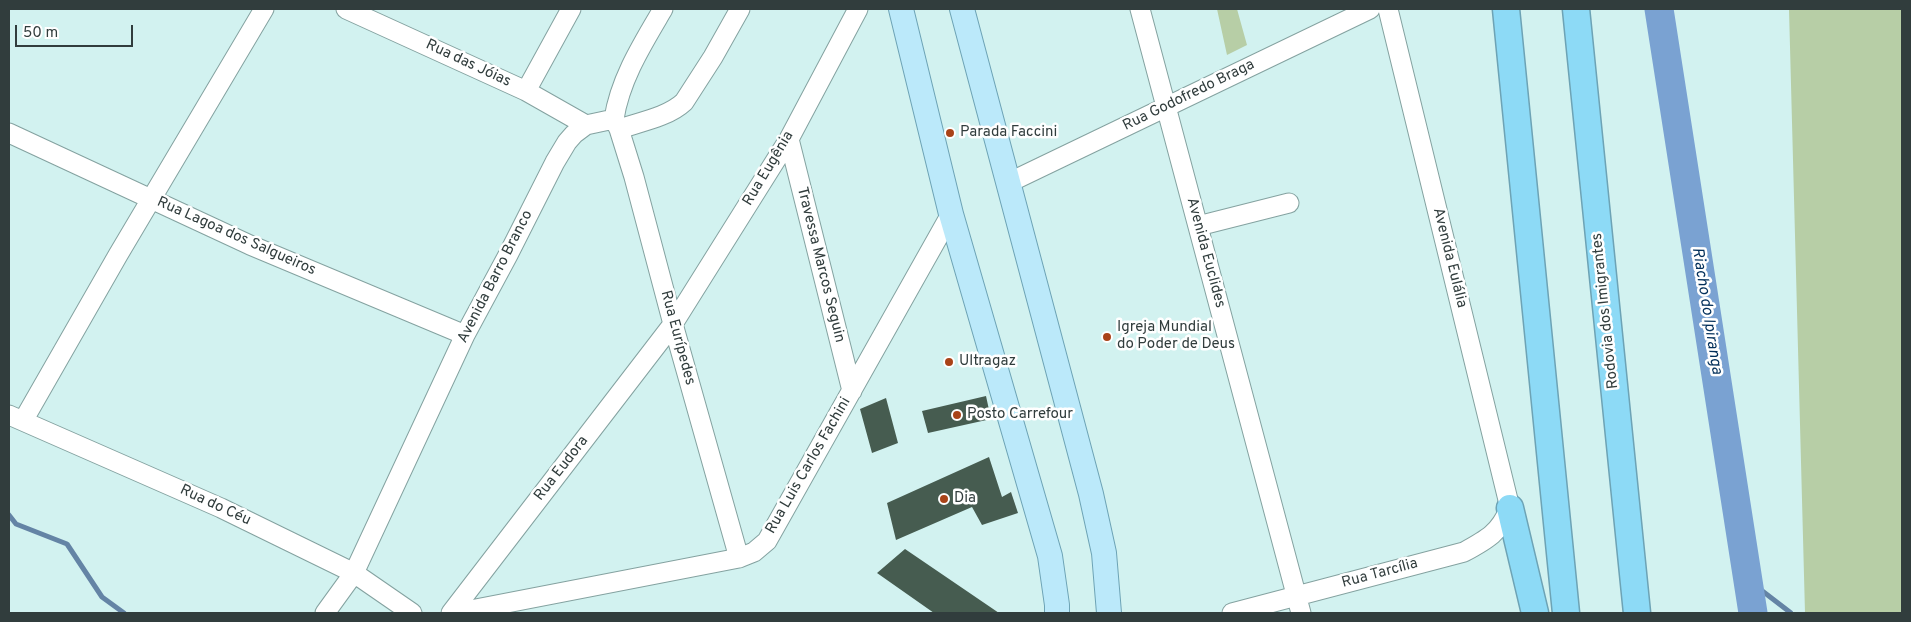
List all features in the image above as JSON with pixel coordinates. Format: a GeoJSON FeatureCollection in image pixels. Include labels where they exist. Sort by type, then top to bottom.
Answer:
{"type":"FeatureCollection","features":[{"type":"Feature","properties":{"kind":"highway"},"geometry":{"type":"LineString","coordinates":[[1506,9],[1566,613]]}},
{"type":"Feature","properties":{"kind":"highway","name":"Rodovia dos Imigrantes"},"geometry":{"type":"LineString","coordinates":[[1576,9],[1637,613]]}},
{"type":"Feature","properties":{"kind":"highway"},"geometry":{"type":"LineString","coordinates":[[1510,508],[1535,613]]}},
{"type":"Feature","properties":{"kind":"main road"},"geometry":{"type":"LineString","coordinates":[[901,9],[951,214],[1050,556],[1058,604],[1057,613]]}},
{"type":"Feature","properties":{"kind":"main road"},"geometry":{"type":"LineString","coordinates":[[962,9],[1092,494],[1104,553],[1109,613]]}},
{"type":"Feature","properties":{"kind":"street"},"geometry":{"type":"LineString","coordinates":[[16,418],[152,199],[264,9]]}},
{"type":"Feature","properties":{"kind":"street","name":"Rua das Jóias"},"geometry":{"type":"LineString","coordinates":[[346,9],[526,91],[586,126]]}},
{"type":"Feature","properties":{"kind":"street"},"geometry":{"type":"LineString","coordinates":[[526,91],[571,9]]}},
{"type":"Feature","properties":{"kind":"street"},"geometry":{"type":"LineString","coordinates":[[616,124],[620,91],[663,9]]}},
{"type":"Feature","properties":{"kind":"street","name":"Avenida Barro Branco"},"geometry":{"type":"LineString","coordinates":[[325,613],[354,572],[465,336],[567,142],[574,134],[586,126],[616,124],[678,108],[684,102],[713,57],[740,9]]}},
{"type":"Feature","properties":{"kind":"street","name":"Rua Eugênia"},"geometry":{"type":"LineString","coordinates":[[673,324],[789,139],[858,9]]}},
{"type":"Feature","properties":{"kind":"street","name":"Avenida Euclides"},"geometry":{"type":"LineString","coordinates":[[1140,9],[1298,605]]}},
{"type":"Feature","properties":{"kind":"street","name":"Rua Godofredo Braga"},"geometry":{"type":"LineString","coordinates":[[1008,183],[1370,9]]}},
{"type":"Feature","properties":{"kind":"street","name":"Avenida Eulália"},"geometry":{"type":"LineString","coordinates":[[1388,9],[1510,508]]}},
{"type":"Feature","properties":{"kind":"street","name":"Rua Eurípedes"},"geometry":{"type":"LineString","coordinates":[[616,124],[634,177],[738,558]]}},
{"type":"Feature","properties":{"kind":"street","name":"Rua Lagoa dos Salgueiros"},"geometry":{"type":"LineString","coordinates":[[9,133],[250,245],[465,336]]}},
{"type":"Feature","properties":{"kind":"street","name":"Travessa Marcos Seguin"},"geometry":{"type":"LineString","coordinates":[[789,139],[852,391]]}},
{"type":"Feature","properties":{"kind":"street"},"geometry":{"type":"LineString","coordinates":[[1198,226],[1290,203]]}},
{"type":"Feature","properties":{"kind":"street","name":"Rua Luis Carlos Fachini"},"geometry":{"type":"LineString","coordinates":[[453,613],[738,558],[754,552],[766,541],[951,214]]}},
{"type":"Feature","properties":{"kind":"street","name":"Rua Eudora"},"geometry":{"type":"LineString","coordinates":[[453,613],[673,324]]}},
{"type":"Feature","properties":{"kind":"street","name":"Rua do Céu"},"geometry":{"type":"LineString","coordinates":[[16,418],[221,508],[354,572],[412,613]]}},
{"type":"Feature","properties":{"kind":"street","name":"Rua Tarcília"},"geometry":{"type":"LineString","coordinates":[[1232,613],[1298,605],[1464,552],[1486,540],[1503,525],[1510,508]]}},
{"type":"Feature","properties":{"kind":"green space"},"geometry":{"type":"Polygon","coordinates":[[[1217,9],[1237,9],[1247,45],[1227,55],[1217,9]]]}},
{"type":"Feature","properties":{"kind":"green space"},"geometry":{"type":"Polygon","coordinates":[[[1789,9],[1902,9],[1902,613],[1805,613],[1789,9]]]}},
{"type":"Feature","properties":{"kind":"building","name":"Posto Carrefour"},"geometry":{"type":"Polygon","coordinates":[[[986,396],[991,419],[928,433],[922,411],[986,396]]]}},
{"type":"Feature","properties":{"kind":"building"},"geometry":{"type":"Polygon","coordinates":[[[886,398],[898,443],[872,453],[860,409],[886,398]]]}},
{"type":"Feature","properties":{"kind":"building","name":"Dia"},"geometry":{"type":"Polygon","coordinates":[[[989,457],[1002,497],[1011,492],[1018,513],[982,525],[972,507],[896,540],[887,503],[989,457]]]}},
{"type":"Feature","properties":{"kind":"building"},"geometry":{"type":"Polygon","coordinates":[[[905,549],[999,613],[934,613],[877,573],[905,549]]]}},
{"type":"Feature","properties":{"kind":"waterway","name":"Riacho do Ipiranga"},"geometry":{"type":"LineString","coordinates":[[1659,9],[1753,613]]}},
{"type":"Feature","properties":{"kind":"waterway"},"geometry":{"type":"LineString","coordinates":[[9,515],[16,524],[67,544],[102,597],[124,613]]}},
{"type":"Feature","properties":{"kind":"waterway"},"geometry":{"type":"LineString","coordinates":[[1748,580],[1791,613]]}},
{"type":"Feature","properties":{"kind":"place","name":"Parada Faccini"},"geometry":{"type":"Point","coordinates":[950,133]}},
{"type":"Feature","properties":{"kind":"place","name":"Igreja Mundial do Poder de Deus"},"geometry":{"type":"Point","coordinates":[1107,337]}},
{"type":"Feature","properties":{"kind":"place","name":"Ultragaz"},"geometry":{"type":"Point","coordinates":[949,362]}},
{"type":"Feature","properties":{"kind":"place","name":"Posto Carrefour"},"geometry":{"type":"Point","coordinates":[957,415]}},
{"type":"Feature","properties":{"kind":"place","name":"Dia"},"geometry":{"type":"Point","coordinates":[944,499]}}]}
